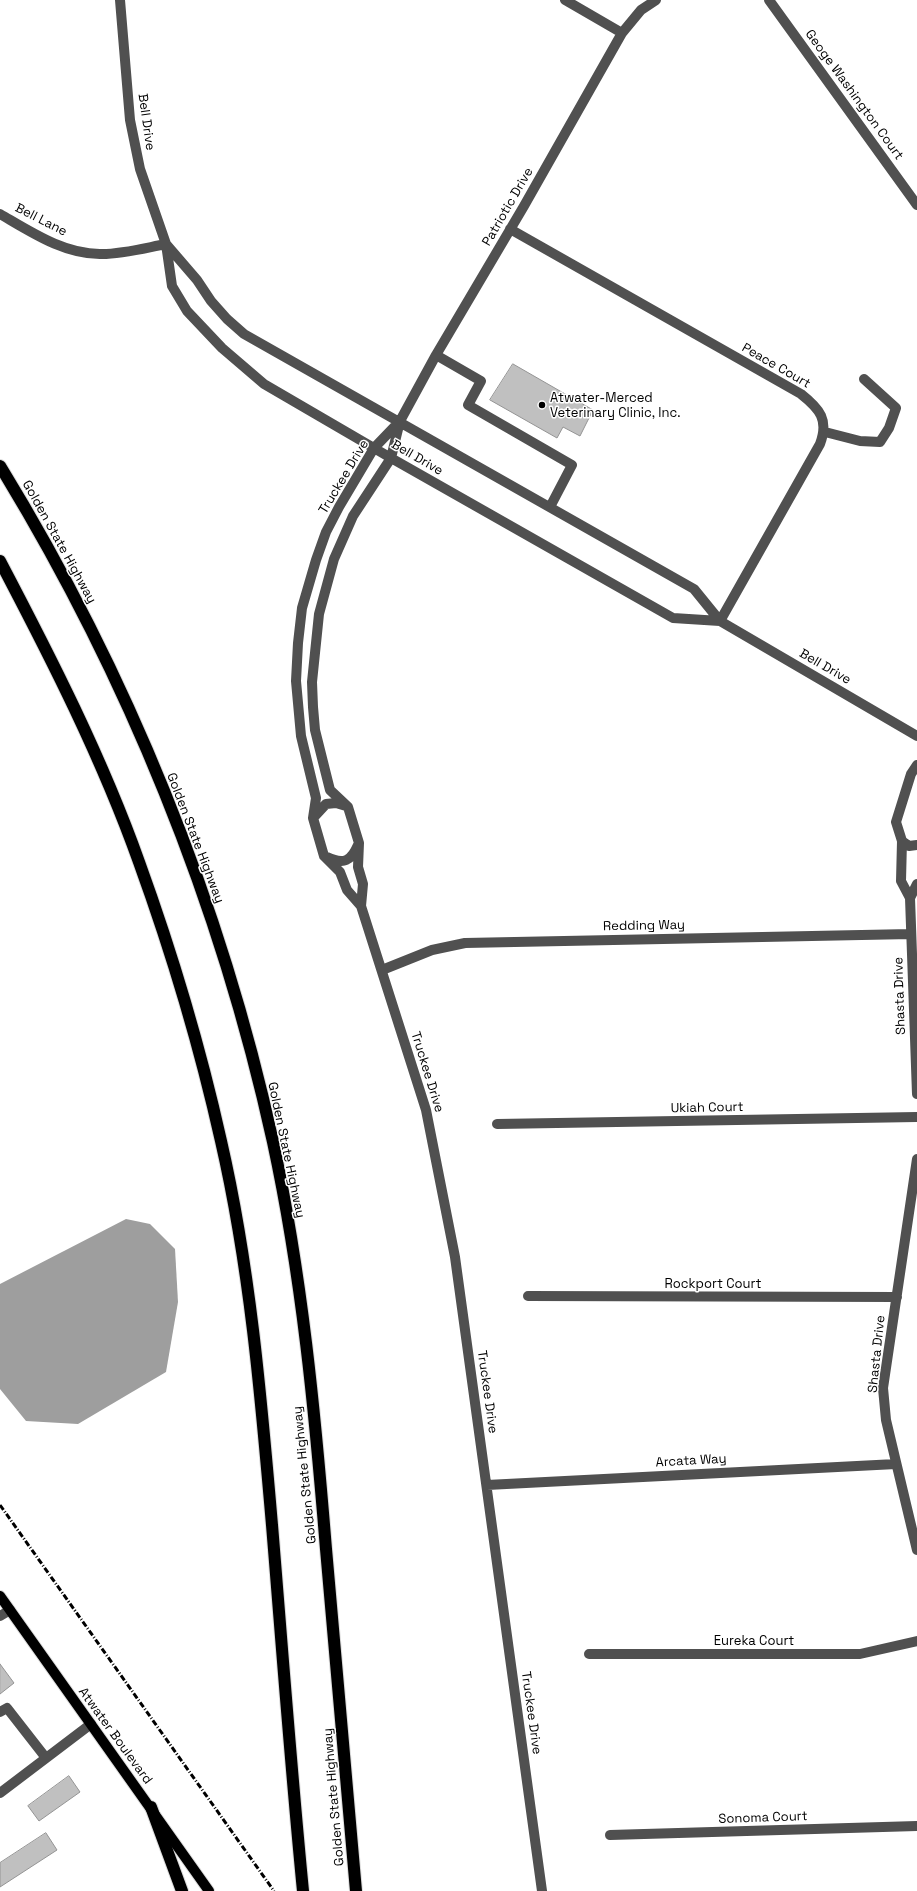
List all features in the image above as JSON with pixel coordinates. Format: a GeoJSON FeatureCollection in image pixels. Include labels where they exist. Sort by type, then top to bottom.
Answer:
{"type":"FeatureCollection","features":[{"type":"Feature","properties":{"kind":"highway","name":"Golden State Highway"},"geometry":{"type":"LineString","coordinates":[[0,466],[33,520],[98,642],[160,782],[205,899],[235,992],[273,1142],[302,1312],[319,1464],[356,1891]]}},
{"type":"Feature","properties":{"kind":"highway"},"geometry":{"type":"LineString","coordinates":[[0,560],[38,633],[84,729],[138,860],[169,952],[200,1058],[222,1142],[237,1222],[260,1381],[303,1891]]}},
{"type":"Feature","properties":{"kind":"highway"},"geometry":{"type":"LineString","coordinates":[[150,1807],[182,1891]]}},
{"type":"Feature","properties":{"kind":"main road","name":"Atwater Boulevard"},"geometry":{"type":"LineString","coordinates":[[0,1596],[209,1891]]}},
{"type":"Feature","properties":{"kind":"street","name":"Bell Drive"},"geometry":{"type":"LineString","coordinates":[[120,0],[130,120],[140,169],[166,244],[172,286],[188,311],[222,348],[264,384],[673,618],[720,621]]}},
{"type":"Feature","properties":{"kind":"street"},"geometry":{"type":"LineString","coordinates":[[565,0],[622,33]]}},
{"type":"Feature","properties":{"kind":"street","name":"Patriotic Drive"},"geometry":{"type":"LineString","coordinates":[[400,421],[436,355],[622,33],[642,5],[656,0]]}},
{"type":"Feature","properties":{"kind":"street","name":"Geoge Washington Court"},"geometry":{"type":"LineString","coordinates":[[770,0],[917,204]]}},
{"type":"Feature","properties":{"kind":"street","name":"Bell Lane"},"geometry":{"type":"LineString","coordinates":[[0,214],[51,242],[75,250],[101,254],[130,252],[166,244]]}},
{"type":"Feature","properties":{"kind":"street","name":"Peace Court"},"geometry":{"type":"LineString","coordinates":[[510,229],[801,394],[816,406],[823,419],[825,432]]}},
{"type":"Feature","properties":{"kind":"street","name":"Bell Drive"},"geometry":{"type":"LineString","coordinates":[[166,244],[197,280],[211,301],[228,320],[244,334],[400,421],[694,589],[720,621],[917,736]]}},
{"type":"Feature","properties":{"kind":"street"},"geometry":{"type":"LineString","coordinates":[[436,355],[480,381],[468,405],[572,465],[550,507]]}},
{"type":"Feature","properties":{"kind":"street"},"geometry":{"type":"LineString","coordinates":[[720,621],[820,444],[825,432],[860,441],[880,442],[889,428],[896,408],[864,379]]}},
{"type":"Feature","properties":{"kind":"street","name":"Truckee Drive"},"geometry":{"type":"LineString","coordinates":[[400,421],[374,448],[326,532],[316,560],[302,608],[298,643],[296,681],[301,736],[316,798],[313,818],[324,856],[340,872],[347,890],[361,906],[426,1110],[455,1257],[542,1891]]}},
{"type":"Feature","properties":{"kind":"street","name":"Truckee Drive"},"geometry":{"type":"LineString","coordinates":[[361,906],[364,884],[358,867],[359,843],[348,807],[330,790],[315,730],[312,682],[319,614],[334,559],[344,534],[366,495],[391,458],[400,421]]}},
{"type":"Feature","properties":{"kind":"street"},"geometry":{"type":"LineString","coordinates":[[309,584],[326,590]]}},
{"type":"Feature","properties":{"kind":"street"},"geometry":{"type":"LineString","coordinates":[[299,706],[313,707]]}},
{"type":"Feature","properties":{"kind":"street","name":"Shasta Drive"},"geometry":{"type":"LineString","coordinates":[[917,765],[911,774],[896,822],[902,841],[901,881],[910,898],[917,1094]]}},
{"type":"Feature","properties":{"kind":"street"},"geometry":{"type":"LineString","coordinates":[[313,818],[326,804],[336,804],[348,807]]}},
{"type":"Feature","properties":{"kind":"street"},"geometry":{"type":"LineString","coordinates":[[902,841],[909,846],[917,845]]}},
{"type":"Feature","properties":{"kind":"street"},"geometry":{"type":"LineString","coordinates":[[324,856],[335,861],[346,861],[353,856],[359,843]]}},
{"type":"Feature","properties":{"kind":"street","name":"Shasta Drive"},"geometry":{"type":"LineString","coordinates":[[910,898],[917,884]]}},
{"type":"Feature","properties":{"kind":"street","name":"Redding Way"},"geometry":{"type":"LineString","coordinates":[[382,970],[432,950],[465,943],[911,934]]}},
{"type":"Feature","properties":{"kind":"street","name":"Ukiah Court"},"geometry":{"type":"LineString","coordinates":[[498,1124],[917,1117]]}},
{"type":"Feature","properties":{"kind":"street","name":"Shasta Drive"},"geometry":{"type":"LineString","coordinates":[[917,1159],[883,1388],[886,1420],[917,1550]]}},
{"type":"Feature","properties":{"kind":"street","name":"Rockport Court"},"geometry":{"type":"LineString","coordinates":[[528,1296],[896,1297]]}},
{"type":"Feature","properties":{"kind":"street","name":"Arcata Way"},"geometry":{"type":"LineString","coordinates":[[487,1485],[896,1464]]}},
{"type":"Feature","properties":{"kind":"street"},"geometry":{"type":"LineString","coordinates":[[0,1616],[10,1610]]}},
{"type":"Feature","properties":{"kind":"street","name":"Eureka Court"},"geometry":{"type":"LineString","coordinates":[[589,1654],[860,1654],[917,1641]]}},
{"type":"Feature","properties":{"kind":"street"},"geometry":{"type":"LineString","coordinates":[[0,1712],[7,1708],[46,1758]]}},
{"type":"Feature","properties":{"kind":"street"},"geometry":{"type":"LineString","coordinates":[[0,1793],[91,1724]]}},
{"type":"Feature","properties":{"kind":"street","name":"Sonoma Court"},"geometry":{"type":"LineString","coordinates":[[610,1835],[917,1826]]}},
{"type":"Feature","properties":{"kind":"shaded area"},"geometry":{"type":"Polygon","coordinates":[[[126,1219],[150,1224],[175,1249],[178,1302],[166,1372],[78,1424],[26,1421],[0,1389],[0,1284],[126,1219]]]}},
{"type":"Feature","properties":{"kind":"building","name":"Atwater-Merced Veterinary Clinic, Inc."},"geometry":{"type":"Polygon","coordinates":[[[513,364],[593,410],[580,436],[563,427],[557,438],[490,400],[513,364]]]}},
{"type":"Feature","properties":{"kind":"building"},"geometry":{"type":"Polygon","coordinates":[[[0,1664],[14,1683],[0,1694],[0,1664]]]}},
{"type":"Feature","properties":{"kind":"building"},"geometry":{"type":"Polygon","coordinates":[[[69,1776],[80,1792],[39,1821],[28,1806],[69,1776]]]}},
{"type":"Feature","properties":{"kind":"building"},"geometry":{"type":"Polygon","coordinates":[[[46,1833],[57,1850],[0,1887],[0,1863],[46,1833]]]}},
{"type":"Feature","properties":{"kind":"railway"},"geometry":{"type":"LineString","coordinates":[[0,1505],[274,1891]]}},
{"type":"Feature","properties":{"kind":"place","name":"Atwater-Merced Veterinary Clinic, Inc."},"geometry":{"type":"Point","coordinates":[542,405]}}]}
